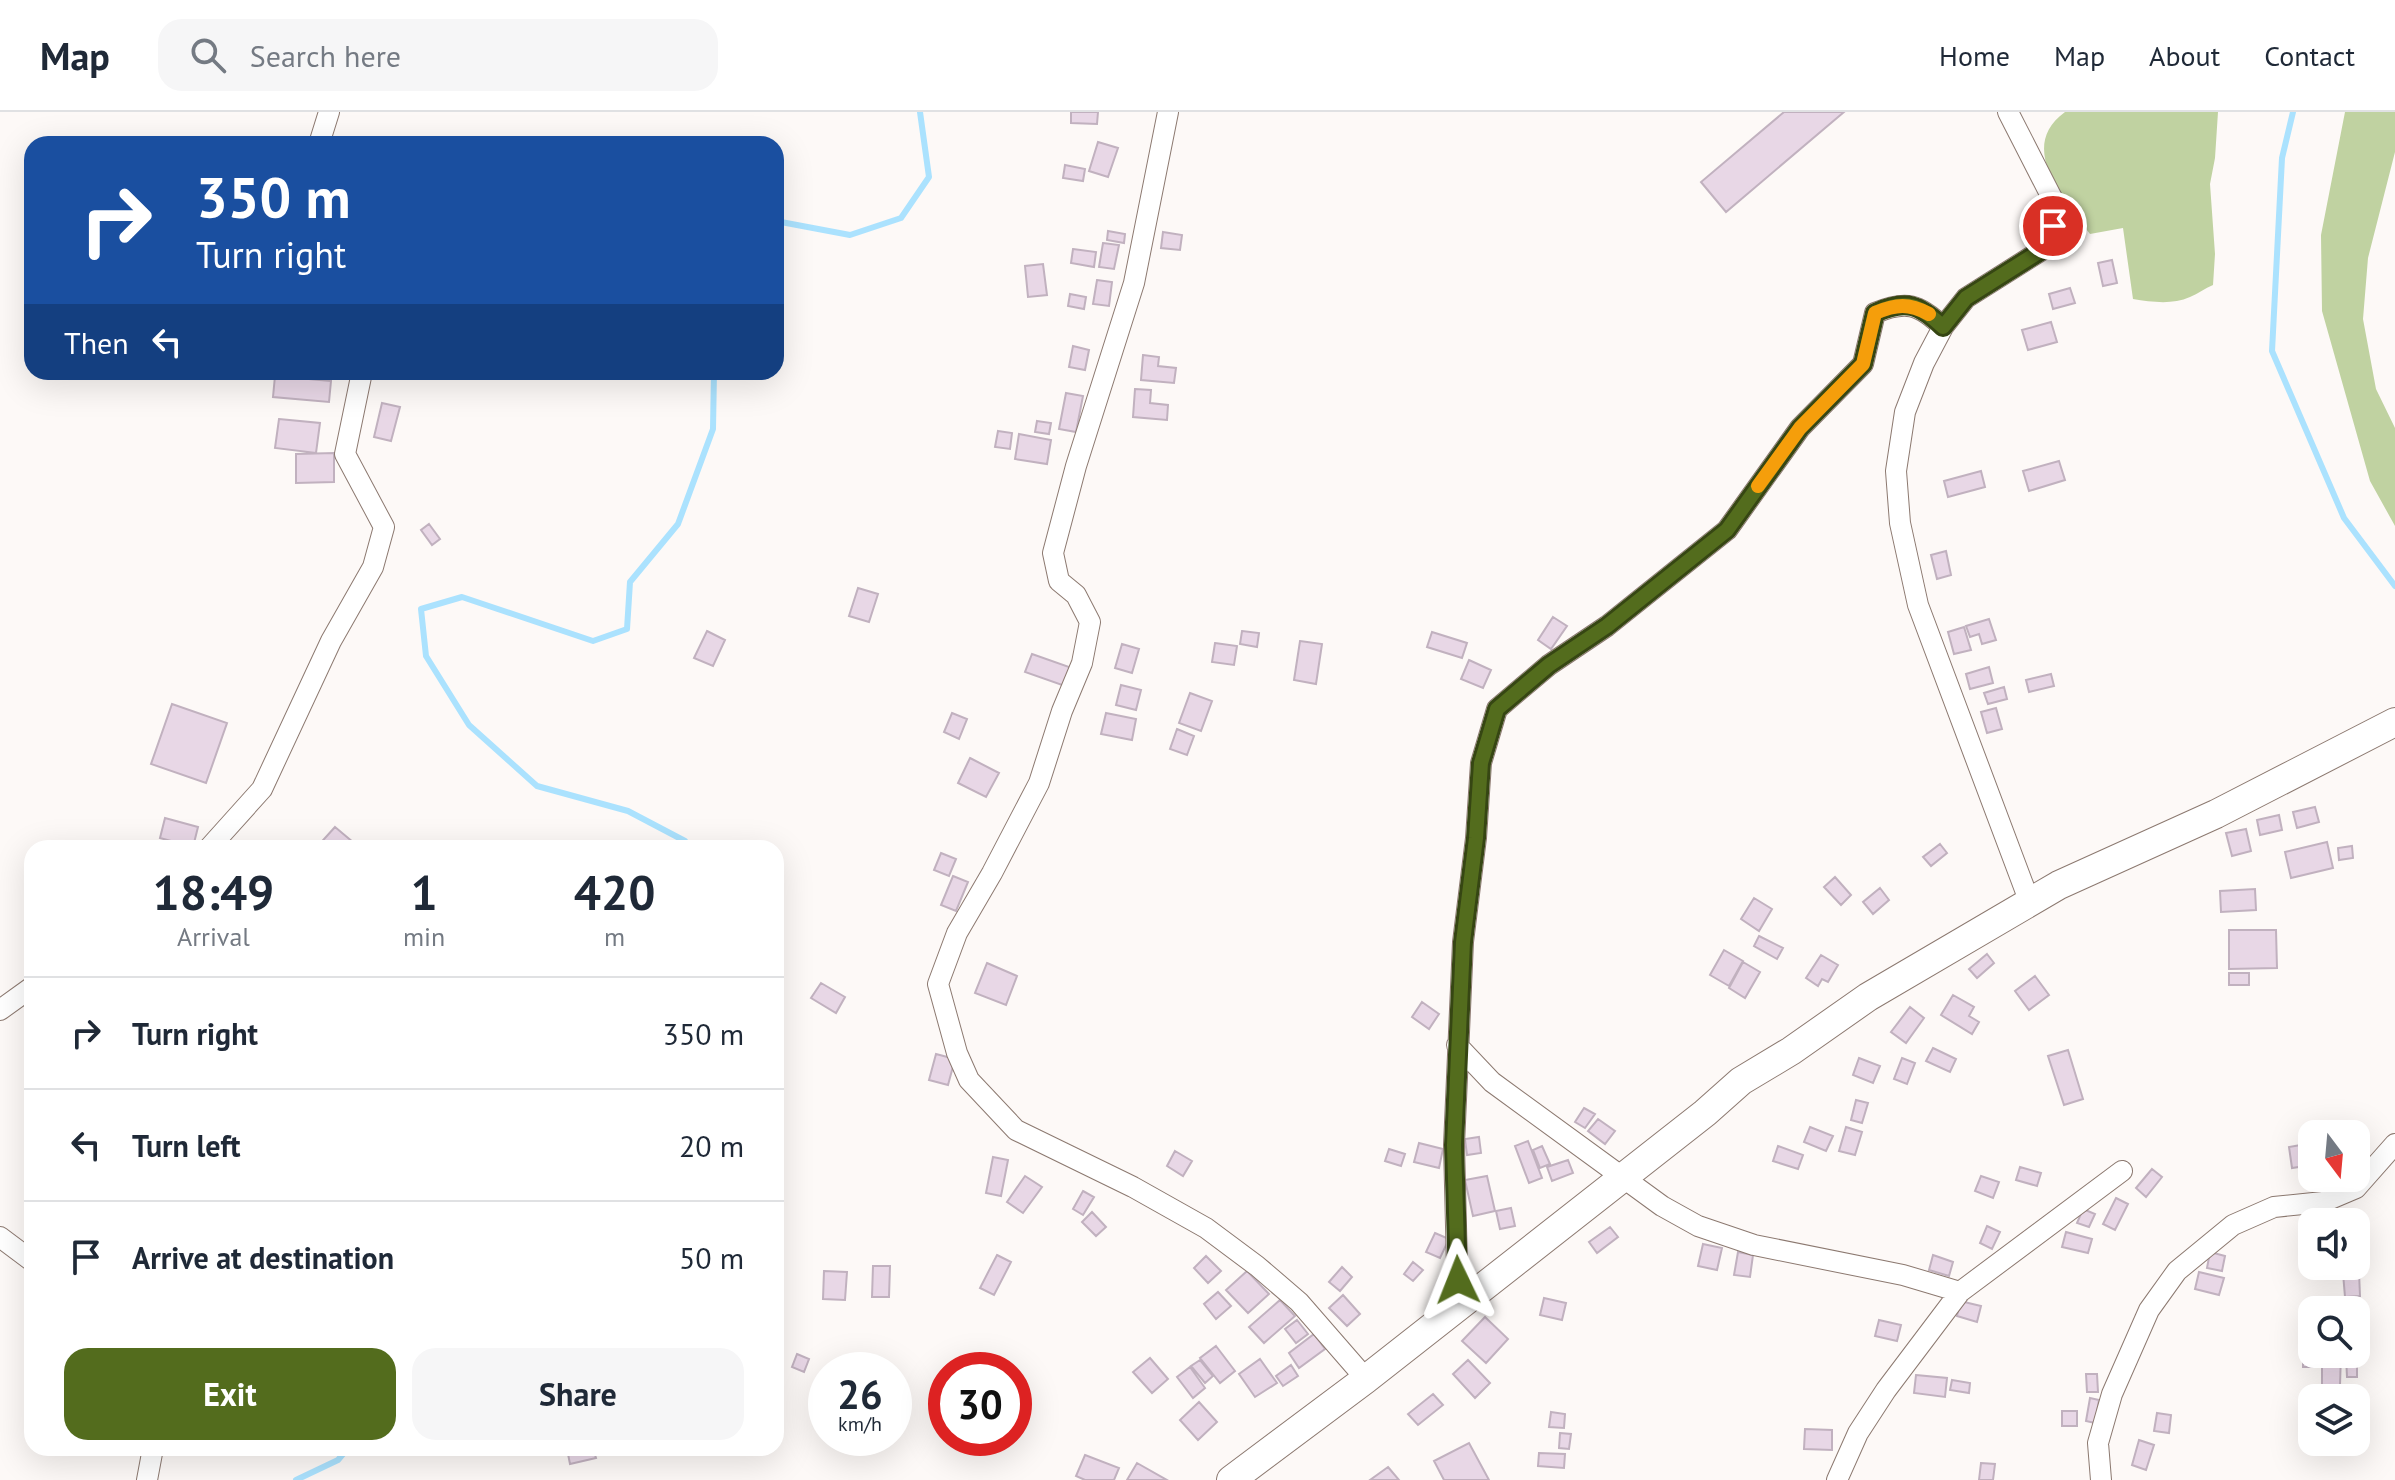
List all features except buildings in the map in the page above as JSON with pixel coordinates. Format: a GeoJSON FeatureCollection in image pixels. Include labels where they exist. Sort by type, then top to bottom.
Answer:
{"type":"FeatureCollection","features":[{"type":"Feature","properties":{"kind":"main road"},"geometry":{"type":"LineString","coordinates":[[1231,1480],[1366,1379],[1741,1081],[1791,1051],[1868,997],[2059,885],[2216,814],[2387,726]]}},
{"type":"Feature","properties":{"kind":"street"},"geometry":{"type":"LineString","coordinates":[[322,136],[329,112]]}},
{"type":"Feature","properties":{"kind":"street"},"geometry":{"type":"LineString","coordinates":[[1168,112],[1134,283],[1076,466],[1053,553],[1059,581],[1076,595],[1090,622],[1082,663],[1062,711],[1039,783],[957,933],[938,984],[947,1024],[969,1080],[1016,1130],[1133,1187],[1206,1228],[1299,1302],[1366,1379]]}},
{"type":"Feature","properties":{"kind":"street"},"geometry":{"type":"LineString","coordinates":[[2008,112],[2052,198],[2053,226],[2042,250],[1966,298],[1943,327],[1924,363],[1905,412],[1896,471],[1900,523],[1918,605],[2030,903]]}},
{"type":"Feature","properties":{"kind":"street"},"geometry":{"type":"LineString","coordinates":[[1458,1307],[1454,1145],[1463,942],[1476,838],[1481,763],[1497,709],[1549,665],[1607,626],[1727,530],[1800,428],[1863,364],[1875,313],[1894,304],[1909,305],[1928,313],[1943,327]]}},
{"type":"Feature","properties":{"kind":"street"},"geometry":{"type":"LineString","coordinates":[[216,840],[262,789],[331,641],[373,567],[384,527],[345,454],[360,380]]}},
{"type":"Feature","properties":{"kind":"street"},"geometry":{"type":"LineString","coordinates":[[0,1010],[24,993]]}},
{"type":"Feature","properties":{"kind":"street"},"geometry":{"type":"LineString","coordinates":[[1457,1045],[1492,1082],[1662,1206],[1698,1226],[1740,1240],[1903,1275],[1960,1292]]}},
{"type":"Feature","properties":{"kind":"street"},"geometry":{"type":"LineString","coordinates":[[2101,1480],[2098,1443],[2112,1394],[2149,1310],[2177,1271],[2233,1225],[2274,1207],[2323,1202],[2356,1188],[2395,1144]]}},
{"type":"Feature","properties":{"kind":"street"},"geometry":{"type":"LineString","coordinates":[[1837,1480],[1858,1433],[1886,1390],[1960,1292],[2122,1171]]}},
{"type":"Feature","properties":{"kind":"street"},"geometry":{"type":"LineString","coordinates":[[0,1237],[24,1255]]}},
{"type":"Feature","properties":{"kind":"street"},"geometry":{"type":"LineString","coordinates":[[147,1480],[152,1456]]}},
{"type":"Feature","properties":{"kind":"green space"},"geometry":{"type":"Polygon","coordinates":[[[2065,112],[2218,112],[2210,184],[2215,254],[2213,285],[2183,300],[2155,302],[2133,299],[2123,228],[2090,234],[2050,174],[2045,141],[2051,126],[2065,112]]]}},
{"type":"Feature","properties":{"kind":"green space"},"geometry":{"type":"Polygon","coordinates":[[[2345,112],[2395,112],[2395,152],[2368,258],[2363,319],[2376,389],[2395,428],[2395,526],[2370,481],[2322,311],[2321,235],[2345,112]]]}},
{"type":"Feature","properties":{"kind":"waterway"},"geometry":{"type":"LineString","coordinates":[[784,223],[850,235],[901,218],[929,177],[920,112]]}},
{"type":"Feature","properties":{"kind":"waterway"},"geometry":{"type":"LineString","coordinates":[[2293,112],[2282,158],[2272,351],[2344,518],[2395,586]]}},
{"type":"Feature","properties":{"kind":"waterway"},"geometry":{"type":"LineString","coordinates":[[683,840],[628,811],[537,786],[469,725],[426,656],[421,609],[462,597],[593,641],[627,629],[630,582],[678,524],[713,429],[714,380]]}},
{"type":"Feature","properties":{"kind":"waterway"},"geometry":{"type":"LineString","coordinates":[[296,1480],[341,1456]]}},
{"type":"Feature","properties":{"kind":"slow traffic"},"geometry":{"type":"LineString","coordinates":[[1758,486],[1800,428],[1863,364],[1875,313],[1894,304],[1909,305],[1929,314]]}},
{"type":"Feature","properties":{"kind":"route"},"geometry":{"type":"LineString","coordinates":[[1458,1280],[1454,1145],[1463,942],[1476,838],[1481,763],[1497,709],[1549,665],[1607,626],[1727,530],[1800,428],[1863,364],[1875,313],[1894,304],[1909,305],[1928,313],[1943,327],[1966,298],[2042,250],[2053,226]]}}]}
